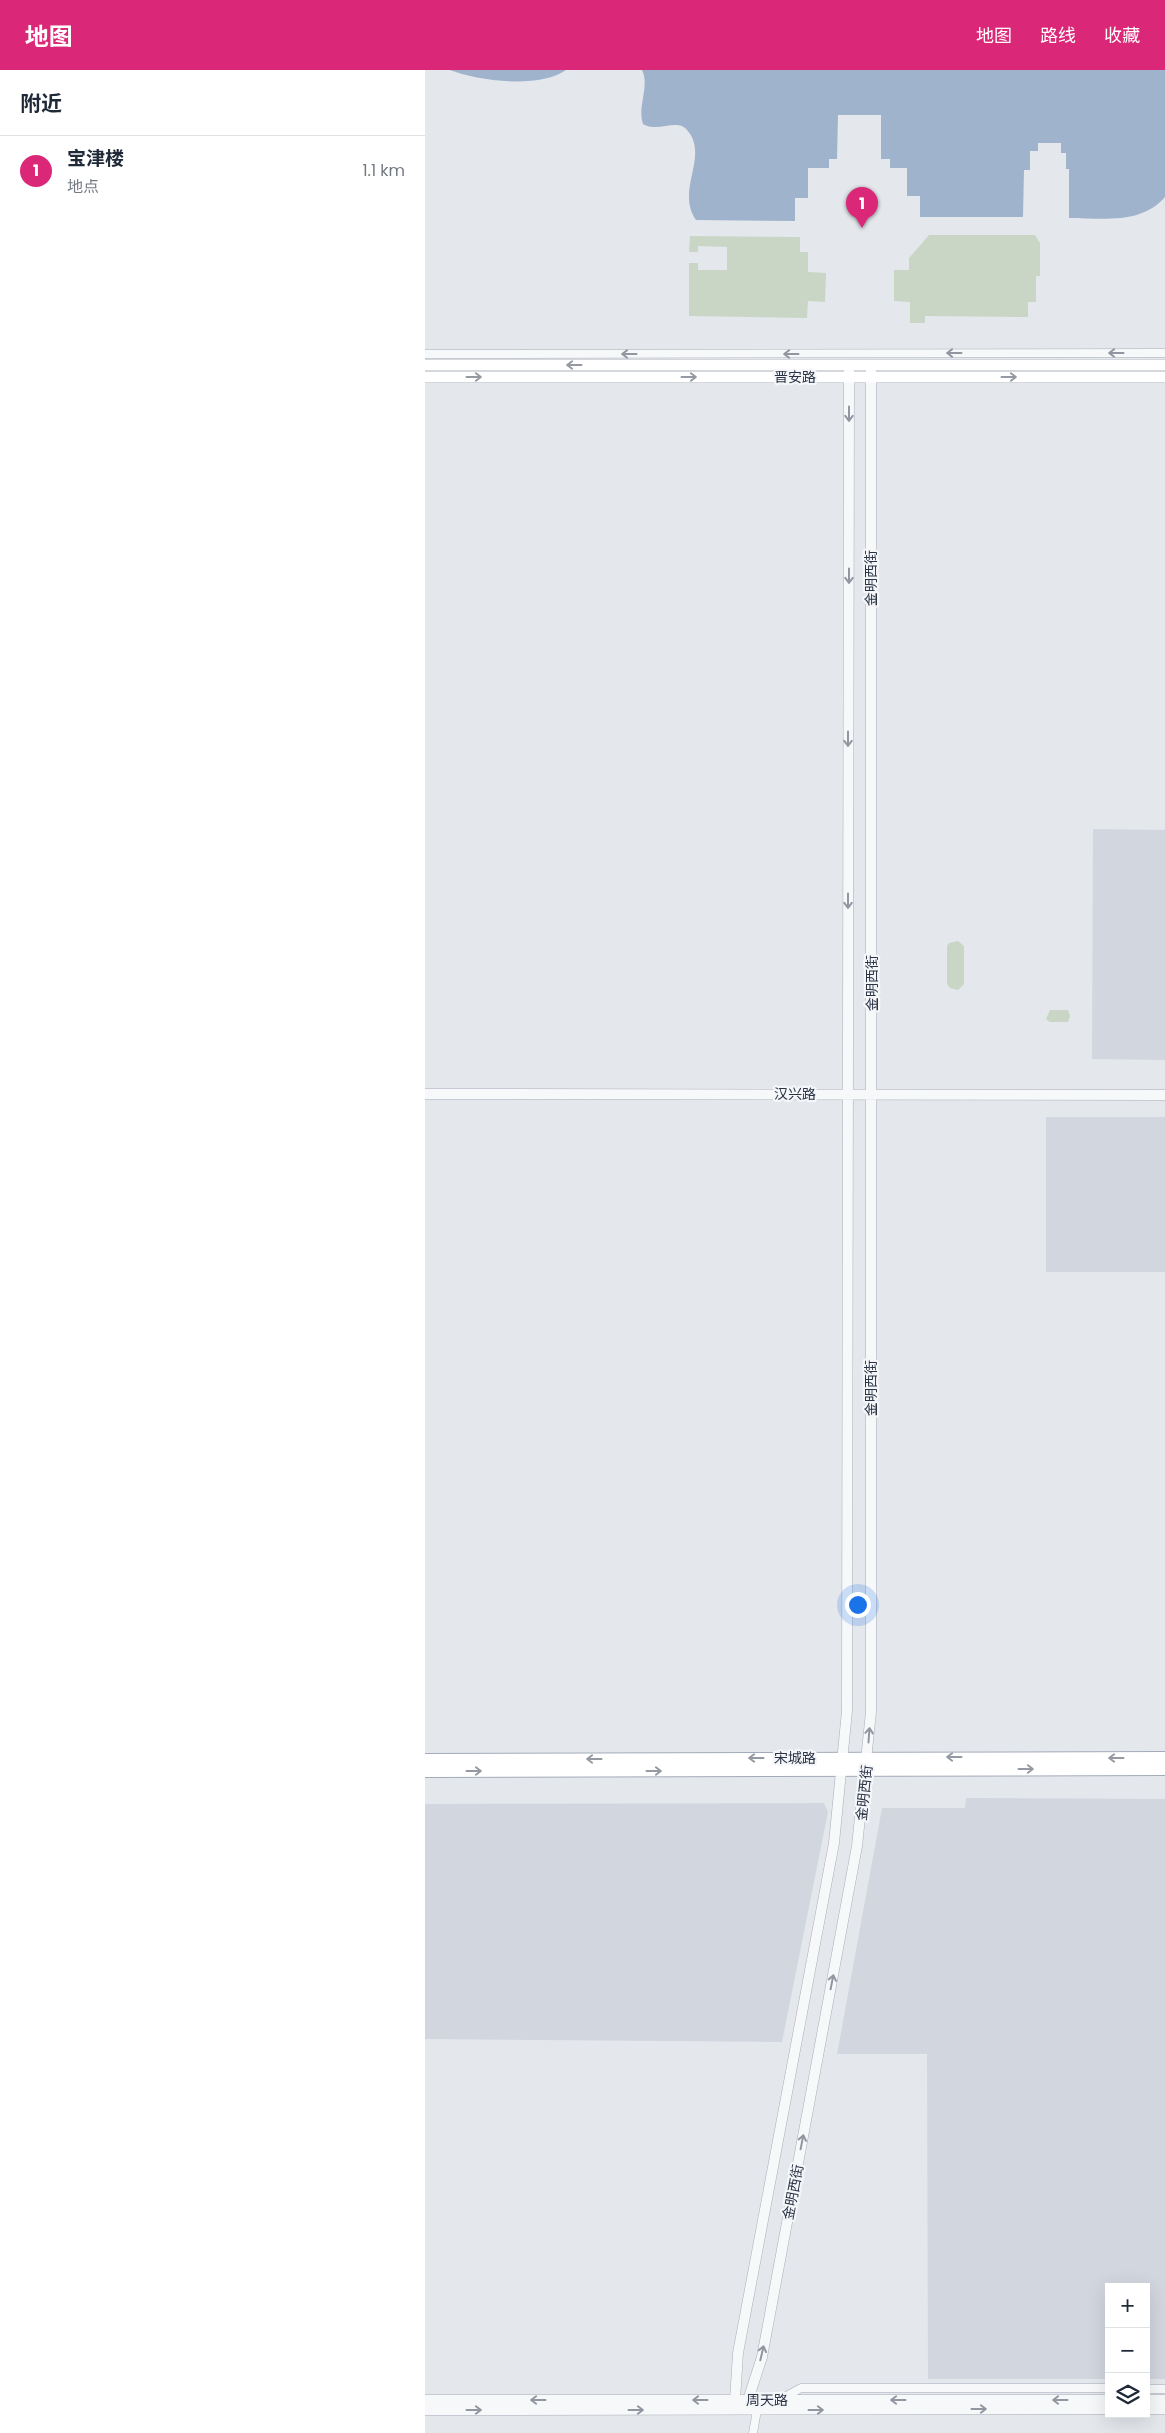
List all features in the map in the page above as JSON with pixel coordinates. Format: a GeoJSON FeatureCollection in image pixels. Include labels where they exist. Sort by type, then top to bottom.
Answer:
{"type":"FeatureCollection","features":[{"type":"Feature","properties":{"kind":"main road","name":"晋安路"},"geometry":{"type":"LineString","coordinates":[[425,377],[849,377],[871,371],[1165,364]]}},
{"type":"Feature","properties":{"kind":"main road","name":"晋安路"},"geometry":{"type":"LineString","coordinates":[[425,365],[849,365],[871,371],[1165,377]]}},
{"type":"Feature","properties":{"kind":"main road","name":"宋城路"},"geometry":{"type":"LineString","coordinates":[[867,1764],[1165,1758]]}},
{"type":"Feature","properties":{"kind":"main road","name":"宋城路"},"geometry":{"type":"LineString","coordinates":[[425,1760],[1165,1769]]}},
{"type":"Feature","properties":{"kind":"main road","name":"宋城路"},"geometry":{"type":"LineString","coordinates":[[425,1772],[842,1764]]}},
{"type":"Feature","properties":{"kind":"street"},"geometry":{"type":"LineString","coordinates":[[425,354],[1165,353]]}},
{"type":"Feature","properties":{"kind":"street","name":"金明西街"},"geometry":{"type":"LineString","coordinates":[[735,2400],[738,2352],[834,1843],[847,1711],[849,365]]}},
{"type":"Feature","properties":{"kind":"street","name":"金明西街"},"geometry":{"type":"LineString","coordinates":[[748,2400],[762,2357],[857,1846],[867,1764],[871,1702],[871,371]]}},
{"type":"Feature","properties":{"kind":"street","name":"汉兴路"},"geometry":{"type":"LineString","coordinates":[[425,1094],[848,1098]]}},
{"type":"Feature","properties":{"kind":"street","name":"汉兴路"},"geometry":{"type":"LineString","coordinates":[[425,1101],[1165,1095]]}},
{"type":"Feature","properties":{"kind":"street","name":"汉兴路"},"geometry":{"type":"LineString","coordinates":[[872,1098],[1165,1101]]}},
{"type":"Feature","properties":{"kind":"street"},"geometry":{"type":"LineString","coordinates":[[780,2400],[801,2388],[1105,2388]]}},
{"type":"Feature","properties":{"kind":"street"},"geometry":{"type":"LineString","coordinates":[[1150,2389],[1165,2389]]}},
{"type":"Feature","properties":{"kind":"street","name":"周天路"},"geometry":{"type":"LineString","coordinates":[[425,2400],[1105,2400]]}},
{"type":"Feature","properties":{"kind":"street"},"geometry":{"type":"LineString","coordinates":[[1150,2400],[1165,2400]]}},
{"type":"Feature","properties":{"kind":"street","name":"周天路"},"geometry":{"type":"LineString","coordinates":[[425,2410],[1105,2409]]}},
{"type":"Feature","properties":{"kind":"street"},"geometry":{"type":"LineString","coordinates":[[1150,2409],[1165,2410]]}},
{"type":"Feature","properties":{"kind":"street"},"geometry":{"type":"LineString","coordinates":[[753,2433],[757,2410]]}},
{"type":"Feature","properties":{"kind":"shaded area"},"geometry":{"type":"Polygon","coordinates":[[[1093,829],[1165,830],[1165,1060],[1092,1059],[1093,829]]]}},
{"type":"Feature","properties":{"kind":"shaded area"},"geometry":{"type":"Polygon","coordinates":[[[1046,1117],[1165,1117],[1165,1272],[1046,1272],[1046,1117]]]}},
{"type":"Feature","properties":{"kind":"shaded area"},"geometry":{"type":"Polygon","coordinates":[[[966,1798],[1165,1799],[1165,2379],[1150,2379],[1150,2283],[1105,2283],[1105,2379],[928,2379],[927,2054],[837,2054],[882,1808],[965,1808],[966,1798]]]}},
{"type":"Feature","properties":{"kind":"shaded area"},"geometry":{"type":"Polygon","coordinates":[[[824,1803],[828,1812],[782,2042],[425,2039],[425,1804],[824,1803]]]}},
{"type":"Feature","properties":{"kind":"green space"},"geometry":{"type":"Polygon","coordinates":[[[929,235],[1035,235],[1040,243],[1040,276],[1036,276],[1036,302],[1028,302],[1028,317],[925,316],[925,323],[910,323],[910,302],[894,301],[894,270],[909,270],[909,258],[929,235]]]}},
{"type":"Feature","properties":{"kind":"green space"},"geometry":{"type":"Polygon","coordinates":[[[690,236],[800,237],[800,252],[808,252],[808,272],[826,273],[825,302],[808,301],[807,318],[689,316],[689,263],[698,263],[698,270],[727,270],[727,247],[698,246],[698,252],[689,252],[690,236]]]}},
{"type":"Feature","properties":{"kind":"green space"},"geometry":{"type":"Polygon","coordinates":[[[958,941],[964,946],[964,984],[958,990],[950,988],[947,984],[947,946],[949,943],[958,941]]]}},
{"type":"Feature","properties":{"kind":"green space"},"geometry":{"type":"Polygon","coordinates":[[[1050,1010],[1068,1010],[1070,1016],[1068,1022],[1050,1022],[1046,1019],[1050,1010]]]}},
{"type":"Feature","properties":{"kind":"water"},"geometry":{"type":"Polygon","coordinates":[[[450,70],[566,70],[541,80],[509,81],[492,80],[450,70]]]}},
{"type":"Feature","properties":{"kind":"water"},"geometry":{"type":"Polygon","coordinates":[[[642,70],[1165,70],[1165,197],[1145,212],[1133,216],[1108,219],[1069,218],[1069,169],[1066,169],[1066,153],[1061,153],[1061,143],[1038,143],[1038,151],[1030,151],[1030,170],[1024,170],[1023,217],[920,217],[920,196],[907,196],[907,168],[890,168],[890,159],[881,159],[881,115],[838,115],[837,159],[829,159],[829,168],[808,168],[808,198],[795,198],[795,221],[696,220],[691,209],[689,197],[695,151],[693,140],[687,130],[678,125],[655,127],[643,124],[641,111],[645,83],[642,70]]]}},
{"type":"Feature","properties":{"kind":"place","name":"宝津楼"},"geometry":{"type":"Point","coordinates":[862,228]}}]}
